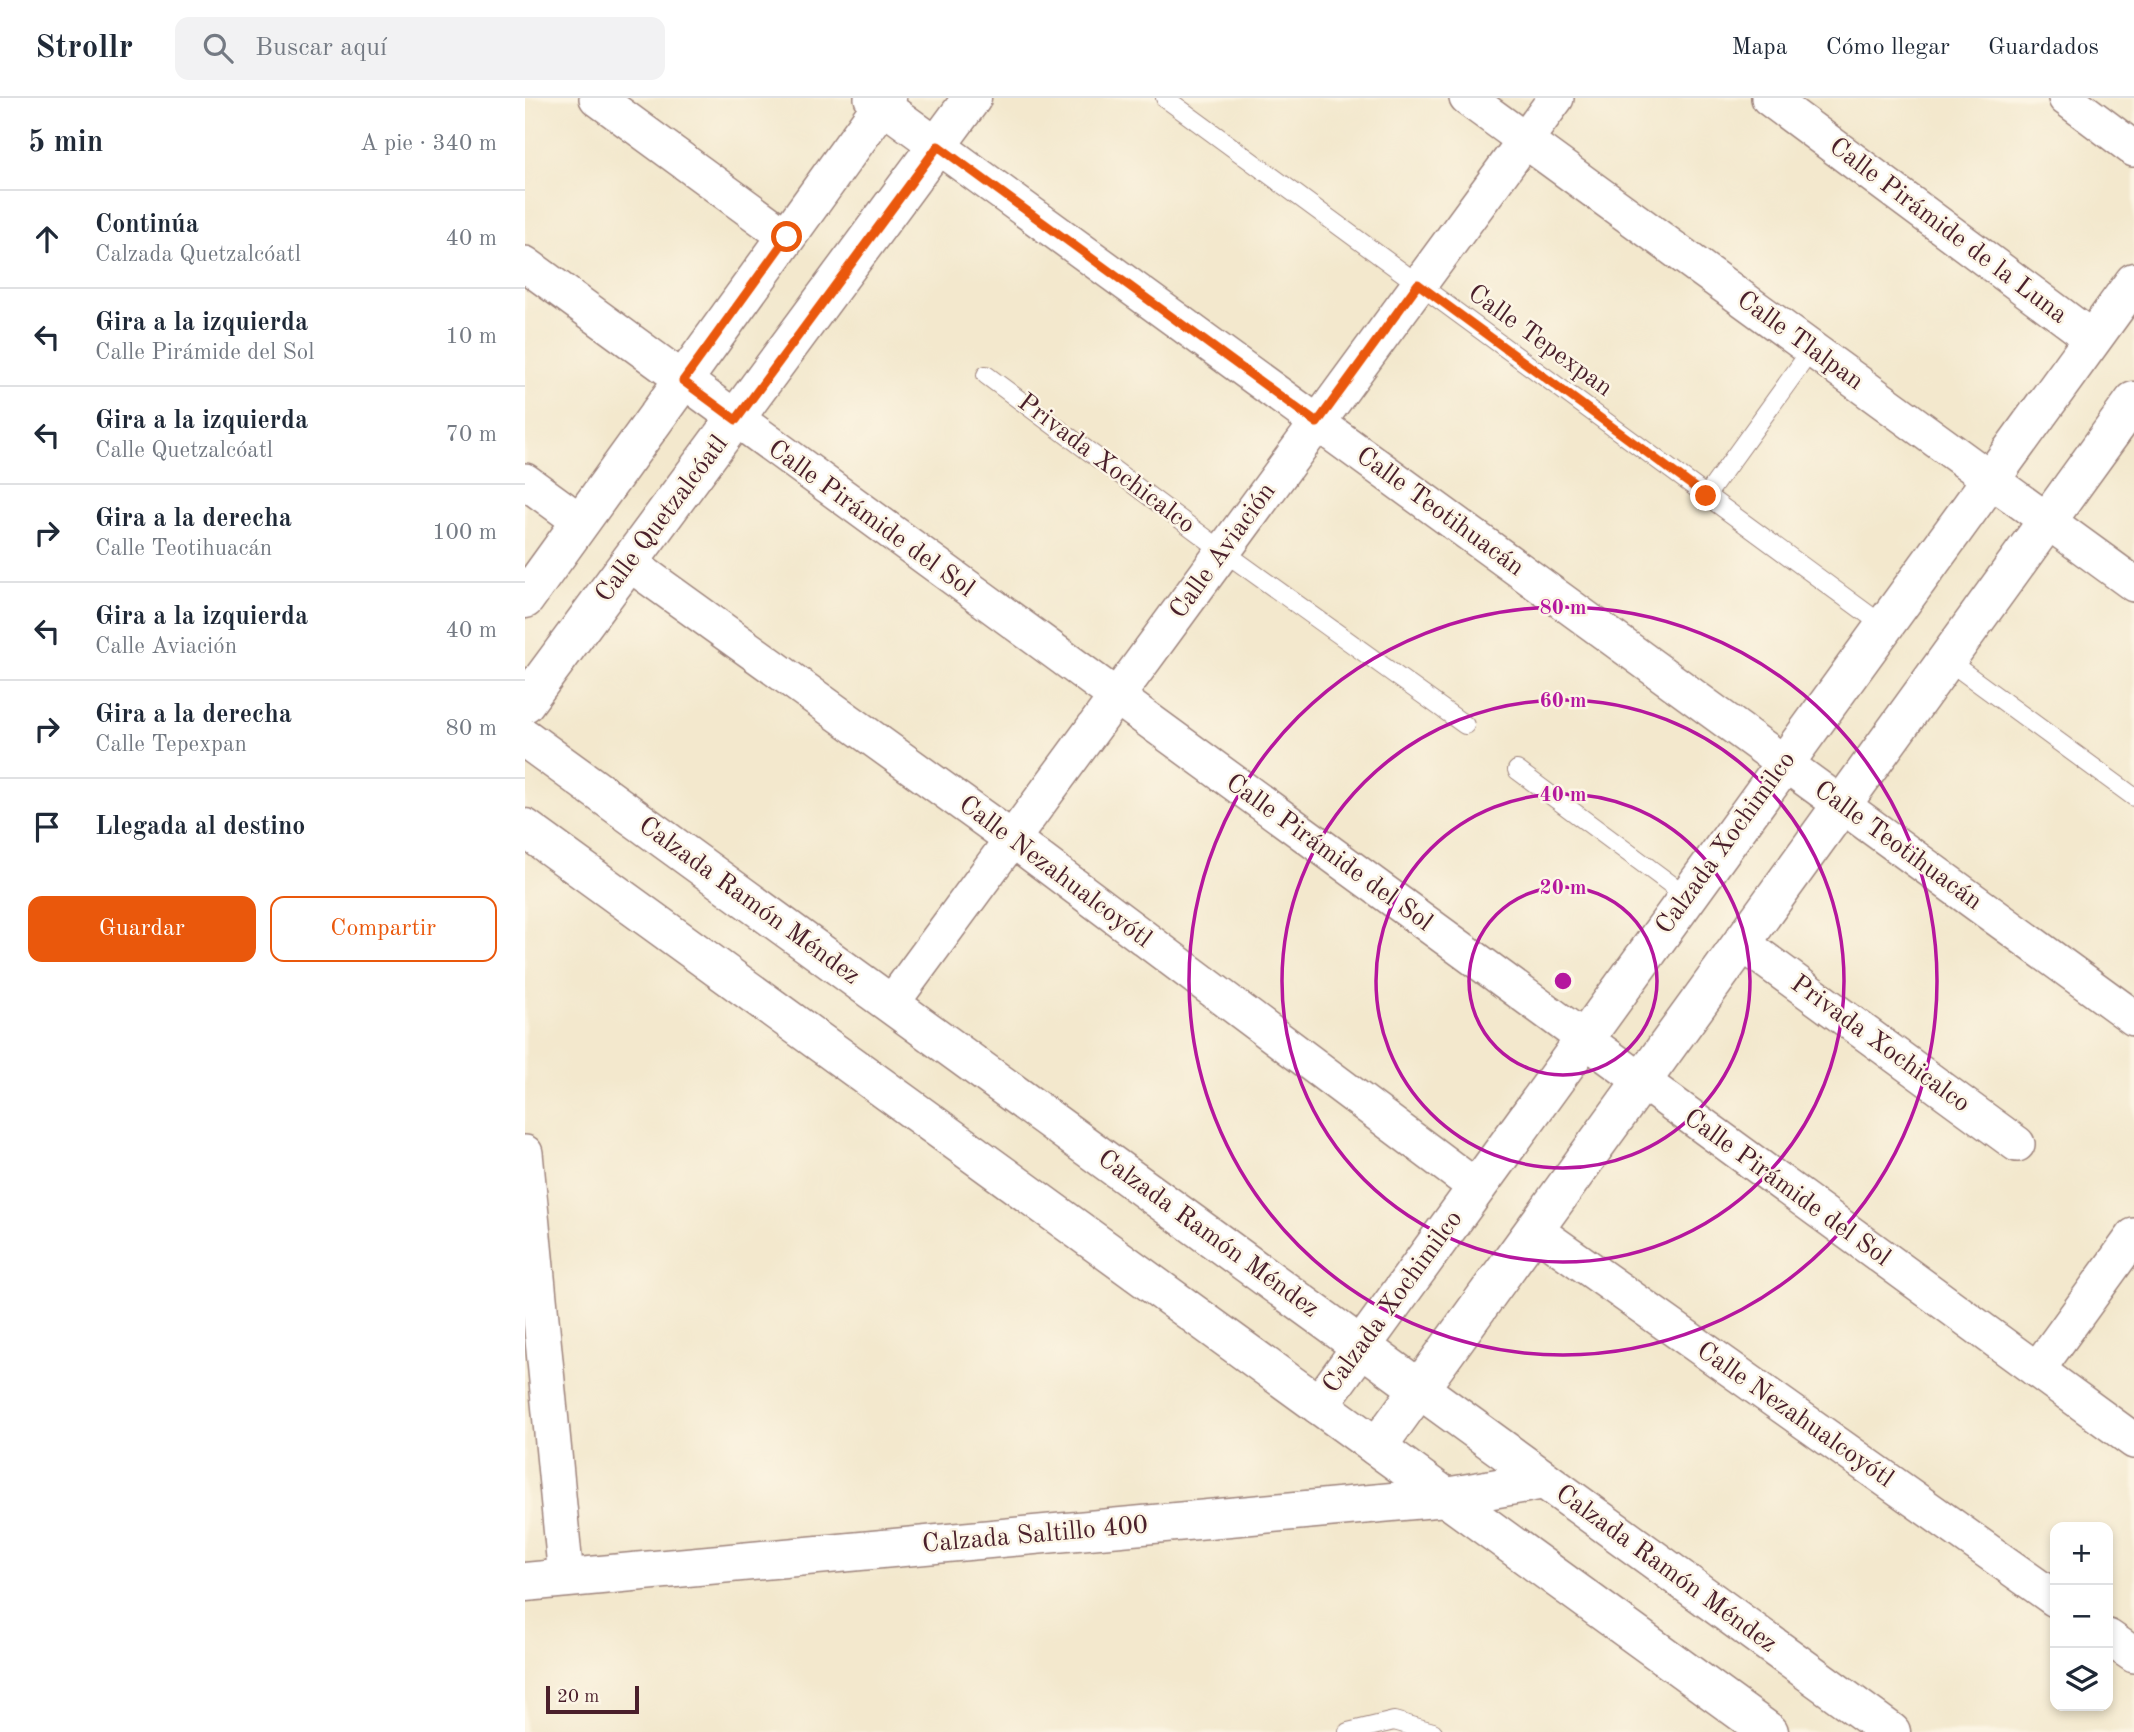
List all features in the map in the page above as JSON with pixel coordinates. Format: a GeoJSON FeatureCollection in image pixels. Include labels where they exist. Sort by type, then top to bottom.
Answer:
{"type":"FeatureCollection","features":[{"type":"Feature","properties":{"kind":"street"},"geometry":{"type":"LineString","coordinates":[[597,98],[787,237]]}},
{"type":"Feature","properties":{"kind":"street","name":"Calle Quetzalcóatl"},"geometry":{"type":"LineString","coordinates":[[525,703],[972,98]]}},
{"type":"Feature","properties":{"kind":"street","name":"Calle Tlalpan"},"geometry":{"type":"LineString","coordinates":[[1467,98],[2134,584]]}},
{"type":"Feature","properties":{"kind":"street","name":"Calle Aviación"},"geometry":{"type":"LineString","coordinates":[[891,1004],[1556,98]]}},
{"type":"Feature","properties":{"kind":"street","name":"Calle Pirámide de la Luna"},"geometry":{"type":"LineString","coordinates":[[1769,98],[2093,339]]}},
{"type":"Feature","properties":{"kind":"street"},"geometry":{"type":"LineString","coordinates":[[2066,98],[2134,149]]}},
{"type":"Feature","properties":{"kind":"street"},"geometry":{"type":"LineString","coordinates":[[525,599],[787,237],[880,100]]}},
{"type":"Feature","properties":{"kind":"street","name":"Calle Teotihuacán"},"geometry":{"type":"LineString","coordinates":[[880,100],[938,146],[2134,1018]]}},
{"type":"Feature","properties":{"kind":"street","name":"Calle Pirámide del Sol"},"geometry":{"type":"LineString","coordinates":[[525,264],[2134,1441]]}},
{"type":"Feature","properties":{"kind":"street","name":"Calzada Xochimilco"},"geometry":{"type":"LineString","coordinates":[[1319,1405],[2134,282]]}},
{"type":"Feature","properties":{"kind":"street"},"geometry":{"type":"LineString","coordinates":[[1377,1447],[2134,401]]}},
{"type":"Feature","properties":{"kind":"street"},"geometry":{"type":"LineString","coordinates":[[525,481],[581,522]]}},
{"type":"Feature","properties":{"kind":"street","name":"Calle Nezahualcoyótl"},"geometry":{"type":"LineString","coordinates":[[629,563],[1012,839],[1477,1188]]}},
{"type":"Feature","properties":{"kind":"street","name":"Calzada Ramón Méndez"},"geometry":{"type":"LineString","coordinates":[[525,738],[1891,1732]]}},
{"type":"Feature","properties":{"kind":"street"},"geometry":{"type":"LineString","coordinates":[[525,828],[1446,1497],[1748,1726]]}},
{"type":"Feature","properties":{"kind":"street","name":"Privada Xochicalco"},"geometry":{"type":"LineString","coordinates":[[1742,943],[2017,1144]]}},
{"type":"Feature","properties":{"kind":"street"},"geometry":{"type":"LineString","coordinates":[[525,1153],[566,1578]]}},
{"type":"Feature","properties":{"kind":"street","name":"Calle Nezahualcoyótl"},"geometry":{"type":"LineString","coordinates":[[1535,1230],[2050,1596]]}},
{"type":"Feature","properties":{"kind":"street"},"geometry":{"type":"LineString","coordinates":[[2037,1370],[2134,1236]]}},
{"type":"Feature","properties":{"kind":"street","name":"Calzada Saltillo 400"},"geometry":{"type":"LineString","coordinates":[[525,1582],[1446,1497],[1544,1480]]}},
{"type":"Feature","properties":{"kind":"street"},"geometry":{"type":"LineString","coordinates":[[2113,1641],[2134,1656]]}},
{"type":"Feature","properties":{"kind":"lane","name":"Calle Tepexpan"},"geometry":{"type":"LineString","coordinates":[[1165,98],[1884,626]]}},
{"type":"Feature","properties":{"kind":"lane"},"geometry":{"type":"LineString","coordinates":[[1706,496],[1812,349]]}},
{"type":"Feature","properties":{"kind":"lane","name":"Privada Xochicalco"},"geometry":{"type":"LineString","coordinates":[[986,375],[1223,551],[1465,725]]}},
{"type":"Feature","properties":{"kind":"lane"},"geometry":{"type":"LineString","coordinates":[[1947,660],[2134,797]]}},
{"type":"Feature","properties":{"kind":"lane"},"geometry":{"type":"LineString","coordinates":[[1517,771],[1688,897]]}},
{"type":"Feature","properties":{"kind":"lane"},"geometry":{"type":"LineString","coordinates":[[1348,1732],[1394,1721],[1433,1732]]}},
{"type":"Feature","properties":{"kind":"route"},"geometry":{"type":"LineString","coordinates":[[787,237],[683,381],[736,420],[938,146],[1317,423],[1418,284],[1706,496]]}}]}
